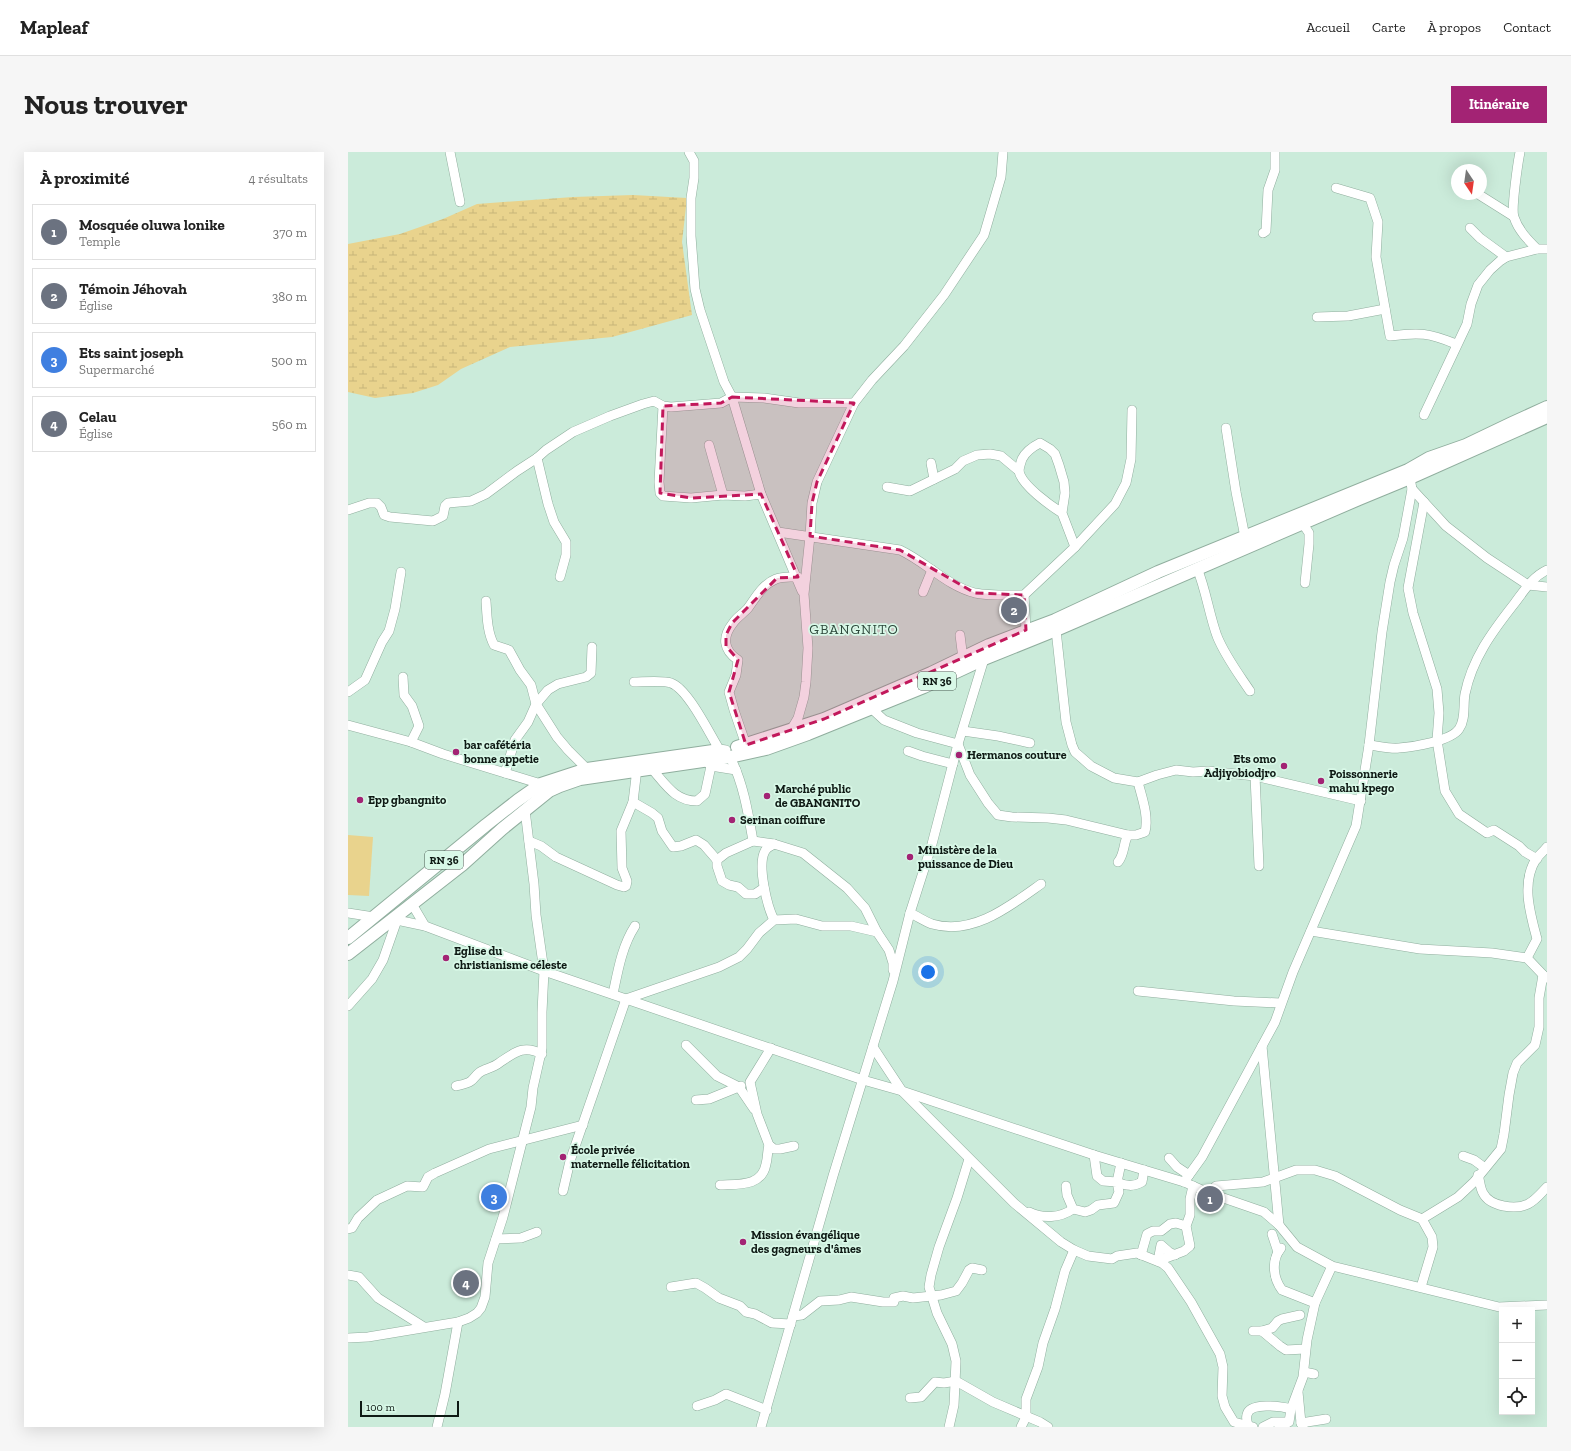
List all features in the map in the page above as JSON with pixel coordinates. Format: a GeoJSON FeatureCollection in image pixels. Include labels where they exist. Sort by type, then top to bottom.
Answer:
{"type":"FeatureCollection","features":[{"type":"Feature","properties":{"kind":"main road","name":"RN 36"},"geometry":{"type":"LineString","coordinates":[[348,954],[395,920],[412,904],[462,865],[548,791],[580,779],[651,768],[708,763],[746,745],[970,667],[989,645],[1055,620],[1158,572],[1408,470],[1429,458],[1466,445],[1547,407]]}},
{"type":"Feature","properties":{"kind":"main road","name":"RN 36"},"geometry":{"type":"LineString","coordinates":[[348,938],[482,828],[541,784],[587,769],[766,748],[808,734],[872,709],[1359,499],[1411,483],[1547,418]]}},
{"type":"Feature","properties":{"kind":"street"},"geometry":{"type":"LineString","coordinates":[[450,152],[460,202]]}},
{"type":"Feature","properties":{"kind":"street"},"geometry":{"type":"LineString","coordinates":[[689,152],[694,161]]}},
{"type":"Feature","properties":{"kind":"street"},"geometry":{"type":"LineString","coordinates":[[697,152],[694,161],[691,213],[695,289],[700,310],[724,382],[732,398],[761,494],[798,577],[804,594]]}},
{"type":"Feature","properties":{"kind":"street"},"geometry":{"type":"LineString","coordinates":[[791,730],[798,718],[804,698],[806,682],[808,648],[804,594],[812,503],[817,482],[854,403],[872,380],[904,346],[944,295],[984,235],[1001,177],[1003,152]]}},
{"type":"Feature","properties":{"kind":"street"},"geometry":{"type":"LineString","coordinates":[[1263,233],[1266,231],[1268,190],[1275,170],[1275,152]]}},
{"type":"Feature","properties":{"kind":"street"},"geometry":{"type":"LineString","coordinates":[[1513,216],[1515,186],[1520,152]]}},
{"type":"Feature","properties":{"kind":"street"},"geometry":{"type":"LineString","coordinates":[[1336,188],[1370,198],[1378,222],[1376,257],[1390,336],[1422,333],[1433,335],[1456,344]]}},
{"type":"Feature","properties":{"kind":"street"},"geometry":{"type":"LineString","coordinates":[[1487,200],[1513,216],[1523,234],[1537,249]]}},
{"type":"Feature","properties":{"kind":"street"},"geometry":{"type":"LineString","coordinates":[[1470,228],[1480,238],[1506,257]]}},
{"type":"Feature","properties":{"kind":"street"},"geometry":{"type":"LineString","coordinates":[[1424,415],[1456,344],[1467,324],[1471,304],[1478,285],[1490,270],[1506,257],[1537,249],[1547,249]]}},
{"type":"Feature","properties":{"kind":"street"},"geometry":{"type":"LineString","coordinates":[[1317,317],[1348,316],[1385,309]]}},
{"type":"Feature","properties":{"kind":"street"},"geometry":{"type":"LineString","coordinates":[[348,510],[369,503],[377,503],[381,507],[384,515],[390,517],[433,521],[443,516],[445,506],[448,503],[471,500],[486,494],[572,432],[604,418],[654,401],[663,406],[684,407],[721,403],[732,398],[764,398],[799,403],[854,403]]}},
{"type":"Feature","properties":{"kind":"street"},"geometry":{"type":"LineString","coordinates":[[663,406],[659,455],[660,493],[663,496],[691,498],[761,494]]}},
{"type":"Feature","properties":{"kind":"street"},"geometry":{"type":"LineString","coordinates":[[778,532],[900,550],[961,587],[975,592],[994,595],[1024,595],[1075,547],[1115,504],[1126,483],[1131,459],[1132,410]]}},
{"type":"Feature","properties":{"kind":"street"},"geometry":{"type":"LineString","coordinates":[[1226,428],[1245,537]]}},
{"type":"Feature","properties":{"kind":"street"},"geometry":{"type":"LineString","coordinates":[[1019,470],[1021,461],[1026,452],[1040,443],[1055,454],[1064,482],[1065,493],[1062,514],[1075,547]]}},
{"type":"Feature","properties":{"kind":"street"},"geometry":{"type":"LineString","coordinates":[[709,445],[723,495]]}},
{"type":"Feature","properties":{"kind":"street"},"geometry":{"type":"LineString","coordinates":[[887,487],[910,491],[955,469],[963,461],[977,455],[990,454],[1001,456],[1019,470],[1022,478],[1036,494],[1062,514]]}},
{"type":"Feature","properties":{"kind":"street"},"geometry":{"type":"LineString","coordinates":[[537,458],[554,522],[566,542],[566,555],[560,577]]}},
{"type":"Feature","properties":{"kind":"street"},"geometry":{"type":"LineString","coordinates":[[931,463],[934,479]]}},
{"type":"Feature","properties":{"kind":"street"},"geometry":{"type":"LineString","coordinates":[[1411,483],[1424,502],[1446,526],[1487,558],[1528,585],[1547,587]]}},
{"type":"Feature","properties":{"kind":"street"},"geometry":{"type":"LineString","coordinates":[[1186,1178],[1202,1157],[1275,1022],[1280,1004],[1356,826],[1369,745],[1382,632],[1390,582],[1403,538],[1411,483]]}},
{"type":"Feature","properties":{"kind":"street"},"geometry":{"type":"LineString","coordinates":[[1424,502],[1408,588],[1413,613],[1437,689],[1439,713],[1437,740],[1445,791],[1459,814],[1487,833],[1494,830],[1537,859]]}},
{"type":"Feature","properties":{"kind":"street"},"geometry":{"type":"LineString","coordinates":[[1303,524],[1309,533],[1310,544],[1305,583]]}},
{"type":"Feature","properties":{"kind":"street"},"geometry":{"type":"LineString","coordinates":[[1197,568],[1204,586],[1216,634],[1222,647],[1250,691]]}},
{"type":"Feature","properties":{"kind":"street"},"geometry":{"type":"LineString","coordinates":[[923,592],[932,570]]}},
{"type":"Feature","properties":{"kind":"street"},"geometry":{"type":"LineString","coordinates":[[1369,745],[1400,748],[1447,738],[1459,730],[1463,721],[1465,694],[1474,663],[1485,643],[1528,585],[1537,576],[1547,570]]}},
{"type":"Feature","properties":{"kind":"street"},"geometry":{"type":"LineString","coordinates":[[348,692],[365,680],[382,642],[389,631],[395,609],[401,572]]}},
{"type":"Feature","properties":{"kind":"street"},"geometry":{"type":"LineString","coordinates":[[746,745],[729,692],[736,675],[738,660],[730,655],[726,646],[726,635],[732,623],[748,608],[754,598],[770,582],[777,578],[798,577]]}},
{"type":"Feature","properties":{"kind":"street"},"geometry":{"type":"LineString","coordinates":[[1024,595],[1026,630]]}},
{"type":"Feature","properties":{"kind":"street"},"geometry":{"type":"LineString","coordinates":[[486,601],[491,639],[494,645],[509,650],[520,670],[531,685],[536,704],[557,737],[587,769]]}},
{"type":"Feature","properties":{"kind":"street"},"geometry":{"type":"LineString","coordinates":[[1056,630],[1066,722],[1075,752],[1091,766],[1114,778],[1138,782],[1176,770],[1193,772],[1208,771],[1255,776],[1361,801]]}},
{"type":"Feature","properties":{"kind":"street"},"geometry":{"type":"LineString","coordinates":[[763,1426],[778,1364],[833,1176],[893,981],[910,913],[932,844],[958,744],[963,731],[970,667],[960,635]]}},
{"type":"Feature","properties":{"kind":"street"},"geometry":{"type":"LineString","coordinates":[[505,773],[515,740],[528,722],[536,704],[548,690],[558,684],[586,677],[591,673],[592,647]]}},
{"type":"Feature","properties":{"kind":"street"},"geometry":{"type":"LineString","coordinates":[[403,677],[404,696],[412,706],[419,726],[411,742]]}},
{"type":"Feature","properties":{"kind":"street"},"geometry":{"type":"LineString","coordinates":[[634,682],[670,682],[678,687],[705,722],[719,749],[728,753],[736,770],[753,841]]}},
{"type":"Feature","properties":{"kind":"street"},"geometry":{"type":"LineString","coordinates":[[872,709],[889,723],[958,744]]}},
{"type":"Feature","properties":{"kind":"street"},"geometry":{"type":"LineString","coordinates":[[348,725],[411,742],[443,754],[541,784]]}},
{"type":"Feature","properties":{"kind":"street"},"geometry":{"type":"LineString","coordinates":[[963,731],[998,736],[1030,743]]}},
{"type":"Feature","properties":{"kind":"street"},"geometry":{"type":"LineString","coordinates":[[958,744],[970,775],[988,803],[998,815],[1066,820],[1128,835],[1143,834],[1146,827],[1145,807],[1138,782]]}},
{"type":"Feature","properties":{"kind":"street"},"geometry":{"type":"LineString","coordinates":[[908,751],[953,764]]}},
{"type":"Feature","properties":{"kind":"street"},"geometry":{"type":"LineString","coordinates":[[651,768],[667,788],[687,801],[697,801],[705,794],[708,763],[736,770]]}},
{"type":"Feature","properties":{"kind":"street"},"geometry":{"type":"LineString","coordinates":[[529,841],[541,846],[556,858],[620,887],[626,886],[627,881],[622,868],[621,831],[633,802],[636,776],[633,771]]}},
{"type":"Feature","properties":{"kind":"street"},"geometry":{"type":"LineString","coordinates":[[1255,776],[1259,866]]}},
{"type":"Feature","properties":{"kind":"street"},"geometry":{"type":"LineString","coordinates":[[633,802],[658,818],[662,831],[673,847],[681,846],[696,840],[704,845],[717,860],[717,866],[722,881],[725,883],[738,887],[746,894],[754,894],[764,888]]}},
{"type":"Feature","properties":{"kind":"street"},"geometry":{"type":"LineString","coordinates":[[348,1338],[458,1322],[469,1318],[477,1313],[481,1308],[487,1286],[488,1264],[503,1217],[532,1107],[533,1088],[542,1054],[544,971],[536,915],[534,884],[525,810]]}},
{"type":"Feature","properties":{"kind":"street"},"geometry":{"type":"LineString","coordinates":[[1118,862],[1122,857],[1128,835]]}},
{"type":"Feature","properties":{"kind":"street"},"geometry":{"type":"LineString","coordinates":[[717,860],[726,853],[753,841],[774,844],[803,853],[847,888],[865,908],[877,932],[889,950],[893,963],[893,981]]}},
{"type":"Feature","properties":{"kind":"street"},"geometry":{"type":"LineString","coordinates":[[774,844],[765,849],[762,858],[764,888],[769,909],[774,920]]}},
{"type":"Feature","properties":{"kind":"street"},"geometry":{"type":"LineString","coordinates":[[1527,958],[1537,939],[1531,917],[1528,892],[1529,875],[1537,859],[1547,847]]}},
{"type":"Feature","properties":{"kind":"street"},"geometry":{"type":"LineString","coordinates":[[910,913],[931,924],[948,927],[962,926],[998,914],[1041,884]]}},
{"type":"Feature","properties":{"kind":"street"},"geometry":{"type":"LineString","coordinates":[[412,904],[425,926]]}},
{"type":"Feature","properties":{"kind":"street"},"geometry":{"type":"LineString","coordinates":[[348,913],[374,917]]}},
{"type":"Feature","properties":{"kind":"street"},"geometry":{"type":"LineString","coordinates":[[626,999],[719,967],[739,957],[758,934],[774,920],[796,919],[822,926],[851,926],[877,932]]}},
{"type":"Feature","properties":{"kind":"street"},"geometry":{"type":"LineString","coordinates":[[348,1006],[372,979],[380,966],[395,920],[425,926],[544,971],[863,1080],[902,1091],[1094,1155],[1144,1170],[1186,1178]]}},
{"type":"Feature","properties":{"kind":"street"},"geometry":{"type":"LineString","coordinates":[[613,994],[624,947],[635,926]]}},
{"type":"Feature","properties":{"kind":"street"},"geometry":{"type":"LineString","coordinates":[[1311,931],[1420,949],[1492,953],[1527,958],[1545,977],[1539,998],[1539,1027],[1541,1039],[1517,1063],[1508,1095],[1504,1134],[1500,1149],[1474,1182],[1458,1197],[1422,1219]]}},
{"type":"Feature","properties":{"kind":"street"},"geometry":{"type":"LineString","coordinates":[[1138,991],[1234,1001],[1280,1004]]}},
{"type":"Feature","properties":{"kind":"street"},"geometry":{"type":"LineString","coordinates":[[564,1191],[570,1161],[626,999]]}},
{"type":"Feature","properties":{"kind":"street"},"geometry":{"type":"LineString","coordinates":[[686,1045],[717,1076],[739,1087],[757,1114]]}},
{"type":"Feature","properties":{"kind":"street"},"geometry":{"type":"LineString","coordinates":[[1262,1046],[1279,1225]]}},
{"type":"Feature","properties":{"kind":"street"},"geometry":{"type":"LineString","coordinates":[[873,1047],[902,1091],[969,1159],[1014,1202],[1049,1232],[1074,1250],[1088,1256],[1112,1259],[1117,1256],[1137,1253],[1158,1261],[1168,1268],[1191,1302],[1220,1354],[1224,1367],[1222,1396],[1231,1425],[1250,1426],[1247,1415],[1249,1411],[1254,1408],[1267,1406],[1291,1408]]}},
{"type":"Feature","properties":{"kind":"street"},"geometry":{"type":"LineString","coordinates":[[696,1100],[709,1099],[750,1082],[771,1048]]}},
{"type":"Feature","properties":{"kind":"street"},"geometry":{"type":"LineString","coordinates":[[456,1086],[470,1082],[475,1075],[498,1064],[515,1051],[537,1051],[542,1054]]}},
{"type":"Feature","properties":{"kind":"street"},"geometry":{"type":"LineString","coordinates":[[720,1185],[754,1182],[761,1178],[766,1164],[766,1153],[769,1146],[757,1114],[750,1082]]}},
{"type":"Feature","properties":{"kind":"street"},"geometry":{"type":"LineString","coordinates":[[348,1230],[352,1228],[358,1218],[377,1200],[407,1186],[423,1187],[428,1177],[435,1173],[489,1149],[583,1124]]}},
{"type":"Feature","properties":{"kind":"street"},"geometry":{"type":"LineString","coordinates":[[769,1146],[780,1149],[794,1146]]}},
{"type":"Feature","properties":{"kind":"street"},"geometry":{"type":"LineString","coordinates":[[1094,1155],[1097,1176],[1103,1181],[1117,1182],[1124,1185],[1136,1185],[1142,1182],[1144,1170]]}},
{"type":"Feature","properties":{"kind":"street"},"geometry":{"type":"LineString","coordinates":[[1463,1156],[1474,1160],[1482,1171],[1483,1194],[1494,1204],[1508,1207],[1527,1205],[1535,1200],[1547,1187]]}},
{"type":"Feature","properties":{"kind":"street"},"geometry":{"type":"LineString","coordinates":[[1169,1158],[1194,1186],[1264,1212],[1279,1225],[1297,1247],[1332,1266],[1421,1287],[1499,1311]]}},
{"type":"Feature","properties":{"kind":"street"},"geometry":{"type":"LineString","coordinates":[[949,1427],[954,1405],[956,1361],[952,1344],[943,1328],[929,1287],[931,1275],[958,1198],[969,1159]]}},
{"type":"Feature","properties":{"kind":"street"},"geometry":{"type":"LineString","coordinates":[[1014,1202],[1030,1213],[1040,1217],[1067,1213],[1073,1209],[1085,1212],[1098,1205],[1114,1203],[1119,1192],[1117,1182],[1121,1163]]}},
{"type":"Feature","properties":{"kind":"street"},"geometry":{"type":"LineString","coordinates":[[1209,1192],[1216,1186],[1263,1182],[1296,1170],[1315,1170],[1335,1176],[1400,1210],[1422,1219],[1432,1237],[1433,1247],[1421,1287]]}},
{"type":"Feature","properties":{"kind":"street"},"geometry":{"type":"LineString","coordinates":[[1066,1186],[1066,1195],[1073,1209]]}},
{"type":"Feature","properties":{"kind":"street"},"geometry":{"type":"LineString","coordinates":[[1158,1261],[1184,1251],[1190,1246],[1186,1226],[1190,1215],[1190,1198],[1194,1186]]}},
{"type":"Feature","properties":{"kind":"street"},"geometry":{"type":"LineString","coordinates":[[1040,1217],[1049,1232]]}},
{"type":"Feature","properties":{"kind":"street"},"geometry":{"type":"LineString","coordinates":[[1141,1255],[1147,1234],[1153,1231],[1161,1231],[1170,1224],[1176,1223],[1186,1226]]}},
{"type":"Feature","properties":{"kind":"street"},"geometry":{"type":"LineString","coordinates":[[496,1239],[521,1238],[537,1232]]}},
{"type":"Feature","properties":{"kind":"street"},"geometry":{"type":"LineString","coordinates":[[1272,1234],[1280,1250],[1275,1264],[1275,1272],[1276,1280],[1282,1290],[1315,1303]]}},
{"type":"Feature","properties":{"kind":"street"},"geometry":{"type":"LineString","coordinates":[[1158,1261],[1161,1245],[1168,1252],[1175,1255]]}},
{"type":"Feature","properties":{"kind":"street"},"geometry":{"type":"LineString","coordinates":[[1021,1427],[1026,1417],[1026,1399],[1038,1367],[1043,1343],[1055,1309],[1060,1288],[1074,1250]]}},
{"type":"Feature","properties":{"kind":"street"},"geometry":{"type":"LineString","coordinates":[[1263,1427],[1266,1424],[1279,1421],[1286,1425],[1304,1372],[1305,1350],[1315,1303],[1332,1266]]}},
{"type":"Feature","properties":{"kind":"street"},"geometry":{"type":"LineString","coordinates":[[671,1287],[696,1283],[709,1290],[719,1298],[740,1306],[746,1312],[755,1314],[772,1323],[792,1320],[802,1315],[820,1301],[839,1300],[851,1297],[883,1302],[894,1302],[894,1298],[903,1296],[914,1298],[956,1291],[962,1284],[969,1270],[972,1268],[982,1270]]}},
{"type":"Feature","properties":{"kind":"street"},"geometry":{"type":"LineString","coordinates":[[348,1275],[358,1277],[378,1298],[424,1327]]}},
{"type":"Feature","properties":{"kind":"street"},"geometry":{"type":"LineString","coordinates":[[1535,1307],[1547,1306]]}},
{"type":"Feature","properties":{"kind":"street"},"geometry":{"type":"LineString","coordinates":[[1253,1331],[1262,1331],[1272,1328],[1282,1319],[1300,1315]]}},
{"type":"Feature","properties":{"kind":"street"},"geometry":{"type":"LineString","coordinates":[[437,1427],[445,1394],[458,1322]]}},
{"type":"Feature","properties":{"kind":"street"},"geometry":{"type":"LineString","coordinates":[[1262,1331],[1286,1350],[1305,1350]]}},
{"type":"Feature","properties":{"kind":"street"},"geometry":{"type":"LineString","coordinates":[[1304,1372],[1314,1374]]}},
{"type":"Feature","properties":{"kind":"street"},"geometry":{"type":"LineString","coordinates":[[910,1398],[921,1397],[936,1382],[944,1383],[956,1381],[993,1402],[1040,1422],[1048,1427]]}},
{"type":"Feature","properties":{"kind":"street"},"geometry":{"type":"LineString","coordinates":[[1298,1392],[1302,1425],[1326,1419]]}},
{"type":"Feature","properties":{"kind":"street"},"geometry":{"type":"LineString","coordinates":[[696,1406],[715,1400],[726,1394],[767,1410]]}},
{"type":"Feature","properties":{"kind":"highlighted area"},"geometry":{"type":"Polygon","coordinates":[[[732,397],[854,403],[817,482],[812,503],[810,536],[900,550],[975,593],[1024,595],[1026,630],[824,719],[746,745],[729,692],[738,660],[726,646],[726,635],[732,623],[777,578],[798,577],[761,494],[691,498],[660,493],[663,406],[721,403],[732,397]]]}},
{"type":"Feature","properties":{"kind":"green space"},"geometry":{"type":"Polygon","coordinates":[[[633,195],[687,198],[682,242],[692,315],[612,337],[510,347],[461,369],[438,385],[413,393],[375,398],[348,392],[348,244],[400,234],[443,219],[477,204],[573,197],[633,195]]]}},
{"type":"Feature","properties":{"kind":"green space"},"geometry":{"type":"Polygon","coordinates":[[[348,835],[373,837],[369,896],[348,895],[348,835]]]}},
{"type":"Feature","properties":{"kind":"place","name":"Témoin Jéhovah"},"geometry":{"type":"Point","coordinates":[1014,610]}},
{"type":"Feature","properties":{"kind":"place","name":"bar cafétéria bonne appetie"},"geometry":{"type":"Point","coordinates":[456,752]}},
{"type":"Feature","properties":{"kind":"place","name":"Hermanos couture"},"geometry":{"type":"Point","coordinates":[959,755]}},
{"type":"Feature","properties":{"kind":"place","name":"Ets omo Adjiyobiodjro"},"geometry":{"type":"Point","coordinates":[1284,766]}},
{"type":"Feature","properties":{"kind":"place","name":"Poissonnerie mahu kpego"},"geometry":{"type":"Point","coordinates":[1321,781]}},
{"type":"Feature","properties":{"kind":"place","name":"Marché public de GBANGNITO"},"geometry":{"type":"Point","coordinates":[767,796]}},
{"type":"Feature","properties":{"kind":"place","name":"Epp gbangnito"},"geometry":{"type":"Point","coordinates":[360,800]}},
{"type":"Feature","properties":{"kind":"place","name":"Serinan coiffure"},"geometry":{"type":"Point","coordinates":[732,820]}},
{"type":"Feature","properties":{"kind":"place","name":"Ministère de la puissance de Dieu"},"geometry":{"type":"Point","coordinates":[910,857]}},
{"type":"Feature","properties":{"kind":"place","name":"Eglise du christianisme céleste"},"geometry":{"type":"Point","coordinates":[446,958]}},
{"type":"Feature","properties":{"kind":"place","name":"École privée maternelle félicitation"},"geometry":{"type":"Point","coordinates":[563,1157]}},
{"type":"Feature","properties":{"kind":"place","name":"Ets saint joseph"},"geometry":{"type":"Point","coordinates":[494,1197]}},
{"type":"Feature","properties":{"kind":"place","name":"Mosquée oluwa lonike"},"geometry":{"type":"Point","coordinates":[1210,1199]}},
{"type":"Feature","properties":{"kind":"place","name":"Mission évangélique des gagneurs d'âmes"},"geometry":{"type":"Point","coordinates":[743,1242]}},
{"type":"Feature","properties":{"kind":"place","name":"Celau"},"geometry":{"type":"Point","coordinates":[466,1283]}},
{"type":"Feature","properties":{"kind":"district","name":"GBANGNITO"},"geometry":{"type":"Point","coordinates":[854,629]}}]}
